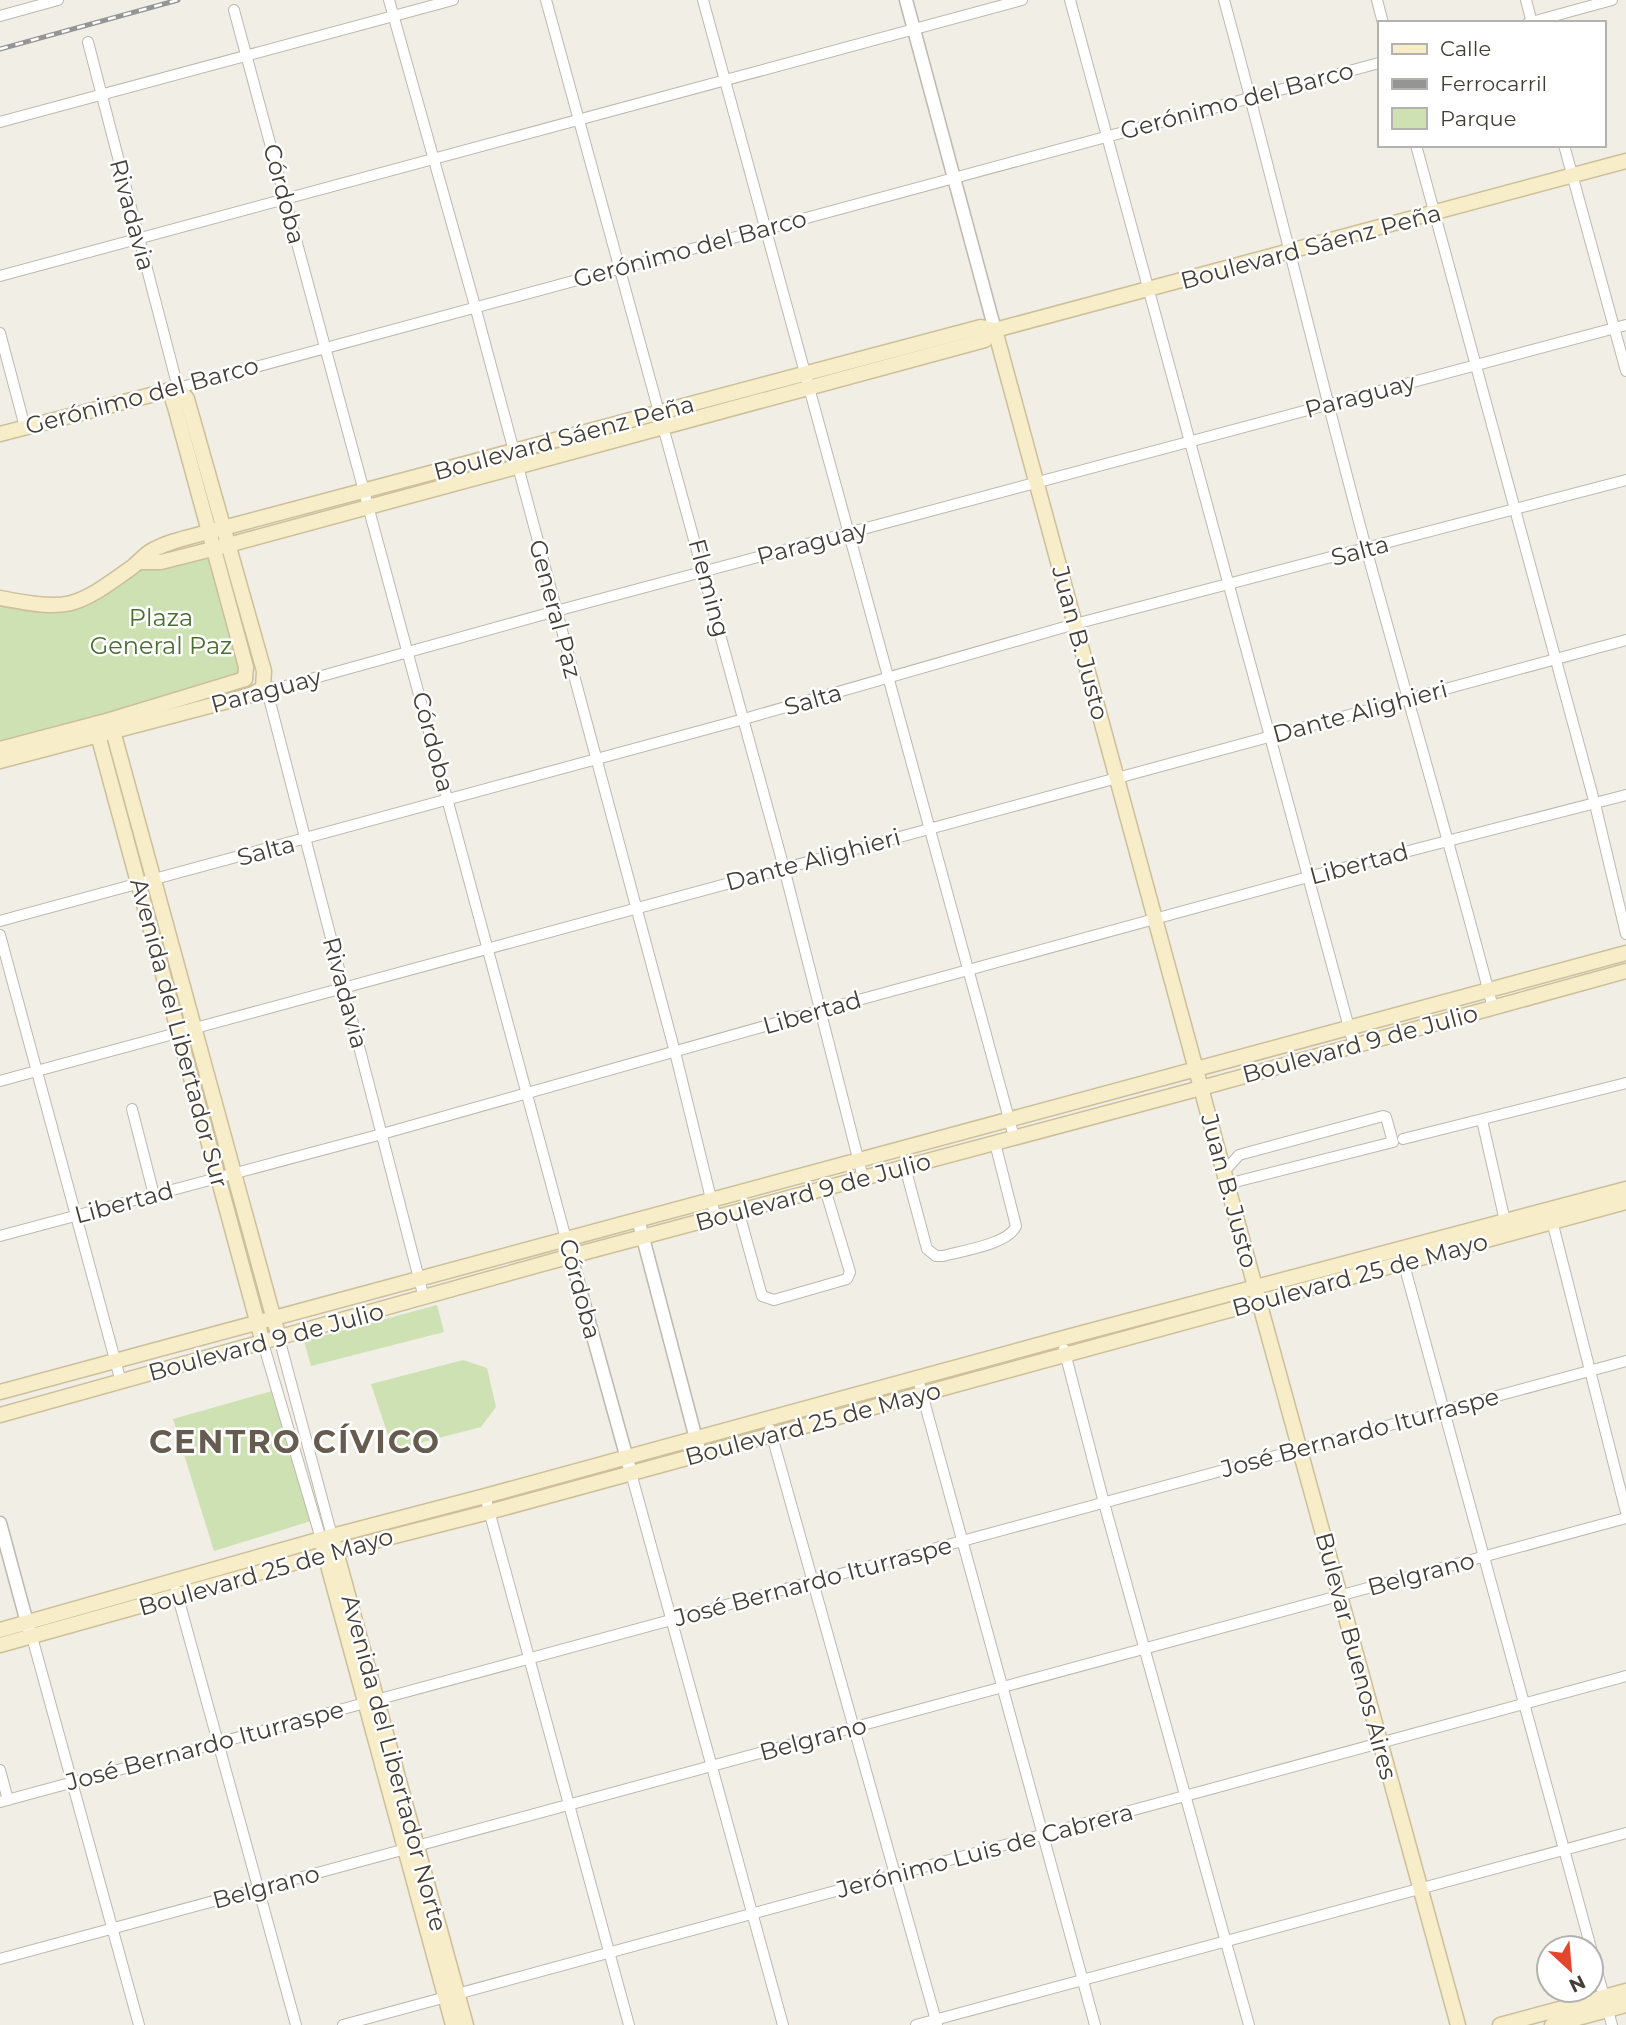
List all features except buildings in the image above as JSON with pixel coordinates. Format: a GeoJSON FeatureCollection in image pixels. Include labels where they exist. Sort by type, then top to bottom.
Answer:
{"type":"FeatureCollection","features":[{"type":"Feature","properties":{"kind":"main road","name":"Boulevard Sáenz Peña"},"geometry":{"type":"LineString","coordinates":[[4,601],[50,606],[72,604],[91,596],[150,551],[208,532],[365,492],[515,459],[807,381],[981,327],[995,330],[1626,162]]}},
{"type":"Feature","properties":{"kind":"main road","name":"Juan B. Justo"},"geometry":{"type":"LineString","coordinates":[[995,330],[1255,1287]]}},
{"type":"Feature","properties":{"kind":"main road","name":"Gerónimo del Barco"},"geometry":{"type":"LineString","coordinates":[[0,434],[178,388]]}},
{"type":"Feature","properties":{"kind":"main road","name":"Rivadavia"},"geometry":{"type":"LineString","coordinates":[[245,679],[246,667],[173,401],[178,388],[187,399],[224,528],[264,671],[263,688]]}},
{"type":"Feature","properties":{"kind":"main road","name":"Boulevard Sáenz Peña"},"geometry":{"type":"LineString","coordinates":[[138,562],[161,562],[369,507],[515,459]]}},
{"type":"Feature","properties":{"kind":"main road"},"geometry":{"type":"LineString","coordinates":[[245,679],[263,688]]}},
{"type":"Feature","properties":{"kind":"main road","name":"Paraguay"},"geometry":{"type":"LineString","coordinates":[[0,761],[245,679]]}},
{"type":"Feature","properties":{"kind":"main road","name":"Paraguay"},"geometry":{"type":"LineString","coordinates":[[0,749],[251,695],[263,688]]}},
{"type":"Feature","properties":{"kind":"main road","name":"Avenida del Libertador Sur"},"geometry":{"type":"LineString","coordinates":[[104,728],[146,882],[179,1031],[263,1343]]}},
{"type":"Feature","properties":{"kind":"main road","name":"Avenida del Libertador Sur"},"geometry":{"type":"LineString","coordinates":[[146,882],[194,1027],[279,1338]]}},
{"type":"Feature","properties":{"kind":"main road","name":"Boulevard 9 de Julio"},"geometry":{"type":"LineString","coordinates":[[0,1392],[1195,1067],[1626,953]]}},
{"type":"Feature","properties":{"kind":"main road","name":"Boulevard 9 de Julio"},"geometry":{"type":"LineString","coordinates":[[0,1415],[571,1256],[739,1213],[1626,971]]}},
{"type":"Feature","properties":{"kind":"main road","name":"Boulevard 25 de Mayo"},"geometry":{"type":"LineString","coordinates":[[0,1630],[326,1537],[768,1420],[1160,1312],[1255,1287],[1401,1257],[1551,1216],[1626,1189]]}},
{"type":"Feature","properties":{"kind":"main road","name":"Boulevard 25 de Mayo"},"geometry":{"type":"LineString","coordinates":[[0,1646],[330,1553],[1259,1302],[1505,1221],[1551,1216],[1626,1202]]}},
{"type":"Feature","properties":{"kind":"main road","name":"Bulevar Buenos Aires"},"geometry":{"type":"LineString","coordinates":[[1255,1287],[1458,2025]]}},
{"type":"Feature","properties":{"kind":"main road","name":"Avenida del Libertador Norte"},"geometry":{"type":"LineString","coordinates":[[326,1537],[451,1995],[453,2025]]}},
{"type":"Feature","properties":{"kind":"main road"},"geometry":{"type":"LineString","coordinates":[[1552,2025],[1606,2003],[1626,1991]]}},
{"type":"Feature","properties":{"kind":"main road","name":"Avenida del Libertador Norte"},"geometry":{"type":"LineString","coordinates":[[451,1995],[466,2025]]}},
{"type":"Feature","properties":{"kind":"main road"},"geometry":{"type":"LineString","coordinates":[[1500,2025],[1606,2003],[1626,2005]]}},
{"type":"Feature","properties":{"kind":"street"},"geometry":{"type":"LineString","coordinates":[[0,16],[58,0]]}},
{"type":"Feature","properties":{"kind":"street","name":"General Paz"},"geometry":{"type":"LineString","coordinates":[[389,0],[475,306],[675,1052],[716,1219]]}},
{"type":"Feature","properties":{"kind":"street"},"geometry":{"type":"LineString","coordinates":[[0,122],[453,0]]}},
{"type":"Feature","properties":{"kind":"street","name":"Fleming"},"geometry":{"type":"LineString","coordinates":[[546,0],[705,572],[863,1178]]}},
{"type":"Feature","properties":{"kind":"street"},"geometry":{"type":"LineString","coordinates":[[703,0],[1014,1138]]}},
{"type":"Feature","properties":{"kind":"street","name":"Juan B. Justo"},"geometry":{"type":"LineString","coordinates":[[906,0],[995,330]]}},
{"type":"Feature","properties":{"kind":"street"},"geometry":{"type":"LineString","coordinates":[[0,276],[1022,0]]}},
{"type":"Feature","properties":{"kind":"street"},"geometry":{"type":"LineString","coordinates":[[1070,0],[1354,1045]]}},
{"type":"Feature","properties":{"kind":"street"},"geometry":{"type":"LineString","coordinates":[[1224,0],[1292,252],[1367,549],[1493,1008]]}},
{"type":"Feature","properties":{"kind":"street"},"geometry":{"type":"LineString","coordinates":[[1377,0],[1382,21]]}},
{"type":"Feature","properties":{"kind":"street"},"geometry":{"type":"LineString","coordinates":[[1525,0],[1530,21]]}},
{"type":"Feature","properties":{"kind":"street"},"geometry":{"type":"LineString","coordinates":[[1534,21],[1612,0]]}},
{"type":"Feature","properties":{"kind":"street","name":"Córdoba"},"geometry":{"type":"LineString","coordinates":[[234,10],[631,1473]]}},
{"type":"Feature","properties":{"kind":"street","name":"Rivadavia"},"geometry":{"type":"LineString","coordinates":[[88,42],[178,388]]}},
{"type":"Feature","properties":{"kind":"street","name":"Gerónimo del Barco"},"geometry":{"type":"LineString","coordinates":[[178,388],[1378,63]]}},
{"type":"Feature","properties":{"kind":"street"},"geometry":{"type":"LineString","coordinates":[[1417,147],[1595,804],[1626,934]]}},
{"type":"Feature","properties":{"kind":"street"},"geometry":{"type":"LineString","coordinates":[[1565,147],[1626,371]]}},
{"type":"Feature","properties":{"kind":"street","name":"Paraguay"},"geometry":{"type":"LineString","coordinates":[[263,688],[282,687],[556,611],[1626,325]]}},
{"type":"Feature","properties":{"kind":"street"},"geometry":{"type":"LineString","coordinates":[[0,333],[25,428]]}},
{"type":"Feature","properties":{"kind":"street","name":"Salta"},"geometry":{"type":"LineString","coordinates":[[0,921],[596,760],[1075,624],[1516,511],[1626,480]]}},
{"type":"Feature","properties":{"kind":"street","name":"Dante Alighieri"},"geometry":{"type":"LineString","coordinates":[[0,1081],[1626,640]]}},
{"type":"Feature","properties":{"kind":"street","name":"Rivadavia"},"geometry":{"type":"LineString","coordinates":[[263,688],[270,702],[424,1298]]}},
{"type":"Feature","properties":{"kind":"street","name":"Libertad"},"geometry":{"type":"LineString","coordinates":[[0,1236],[382,1134],[1308,877],[1626,795]]}},
{"type":"Feature","properties":{"kind":"street"},"geometry":{"type":"LineString","coordinates":[[0,935],[121,1382]]}},
{"type":"Feature","properties":{"kind":"street"},"geometry":{"type":"LineString","coordinates":[[1225,1179],[1398,1141],[1626,1083]]}},
{"type":"Feature","properties":{"kind":"street"},"geometry":{"type":"LineString","coordinates":[[132,1109],[154,1195]]}},
{"type":"Feature","properties":{"kind":"street"},"geometry":{"type":"LineString","coordinates":[[1225,1179],[1239,1155],[1383,1116],[1398,1141]]}},
{"type":"Feature","properties":{"kind":"street"},"geometry":{"type":"LineString","coordinates":[[1482,1120],[1505,1221]]}},
{"type":"Feature","properties":{"kind":"street"},"geometry":{"type":"LineString","coordinates":[[905,1167],[927,1249],[936,1256],[943,1256],[1003,1239],[1011,1235],[1016,1226],[995,1143]]}},
{"type":"Feature","properties":{"kind":"street"},"geometry":{"type":"LineString","coordinates":[[739,1213],[762,1296],[774,1300],[847,1279],[850,1272],[825,1189]]}},
{"type":"Feature","properties":{"kind":"street"},"geometry":{"type":"LineString","coordinates":[[1551,1216],[1626,1512]]}},
{"type":"Feature","properties":{"kind":"street"},"geometry":{"type":"LineString","coordinates":[[638,1219],[700,1454]]}},
{"type":"Feature","properties":{"kind":"street"},"geometry":{"type":"LineString","coordinates":[[1401,1257],[1587,1934]]}},
{"type":"Feature","properties":{"kind":"street"},"geometry":{"type":"LineString","coordinates":[[1160,1312],[1164,1328]]}},
{"type":"Feature","properties":{"kind":"street","name":"Avenida del Libertador Norte"},"geometry":{"type":"LineString","coordinates":[[279,1338],[326,1537]]}},
{"type":"Feature","properties":{"kind":"street"},"geometry":{"type":"LineString","coordinates":[[1061,1339],[1249,2025]]}},
{"type":"Feature","properties":{"kind":"street","name":"Avenida del Libertador Norte"},"geometry":{"type":"LineString","coordinates":[[263,1343],[326,1537]]}},
{"type":"Feature","properties":{"kind":"street","name":"José Bernardo Iturraspe"},"geometry":{"type":"LineString","coordinates":[[4,1801],[1626,1361]]}},
{"type":"Feature","properties":{"kind":"street"},"geometry":{"type":"LineString","coordinates":[[918,1379],[1095,2025]]}},
{"type":"Feature","properties":{"kind":"street"},"geometry":{"type":"LineString","coordinates":[[768,1420],[936,2022]]}},
{"type":"Feature","properties":{"kind":"street"},"geometry":{"type":"LineString","coordinates":[[631,1473],[783,2025]]}},
{"type":"Feature","properties":{"kind":"street"},"geometry":{"type":"LineString","coordinates":[[485,1496],[629,2025]]}},
{"type":"Feature","properties":{"kind":"street","name":"Belgrano"},"geometry":{"type":"LineString","coordinates":[[0,1959],[1626,1518]]}},
{"type":"Feature","properties":{"kind":"street"},"geometry":{"type":"LineString","coordinates":[[0,1522],[139,2025]]}},
{"type":"Feature","properties":{"kind":"street"},"geometry":{"type":"LineString","coordinates":[[174,1581],[296,2025]]}},
{"type":"Feature","properties":{"kind":"street","name":"Jerónimo Luis de Cabrera"},"geometry":{"type":"LineString","coordinates":[[343,2025],[1626,1676]]}},
{"type":"Feature","properties":{"kind":"street"},"geometry":{"type":"LineString","coordinates":[[0,1770],[4,1801]]}},
{"type":"Feature","properties":{"kind":"street"},"geometry":{"type":"LineString","coordinates":[[916,2025],[936,2022],[1626,1833]]}},
{"type":"Feature","properties":{"kind":"street"},"geometry":{"type":"LineString","coordinates":[[1605,1999],[1612,2025]]}},
{"type":"Feature","properties":{"kind":"green space","name":"Plaza General Paz"},"geometry":{"type":"Polygon","coordinates":[[[213,548],[247,675],[0,749],[0,605],[13,601],[61,606],[138,562],[213,548]]]}},
{"type":"Feature","properties":{"kind":"green space"},"geometry":{"type":"Polygon","coordinates":[[[437,1305],[444,1332],[311,1366],[304,1341],[437,1305]]]}},
{"type":"Feature","properties":{"kind":"green space"},"geometry":{"type":"Polygon","coordinates":[[[463,1360],[487,1368],[496,1407],[481,1427],[393,1450],[371,1384],[463,1360]]]}},
{"type":"Feature","properties":{"kind":"green space"},"geometry":{"type":"Polygon","coordinates":[[[272,1391],[311,1521],[214,1551],[173,1419],[272,1391]]]}},
{"type":"Feature","properties":{"kind":"railway"},"geometry":{"type":"LineString","coordinates":[[0,49],[178,0]]}},
{"type":"Feature","properties":{"kind":"district","name":"CENTRO CÍVICO"},"geometry":{"type":"Point","coordinates":[295,1442]}}]}
